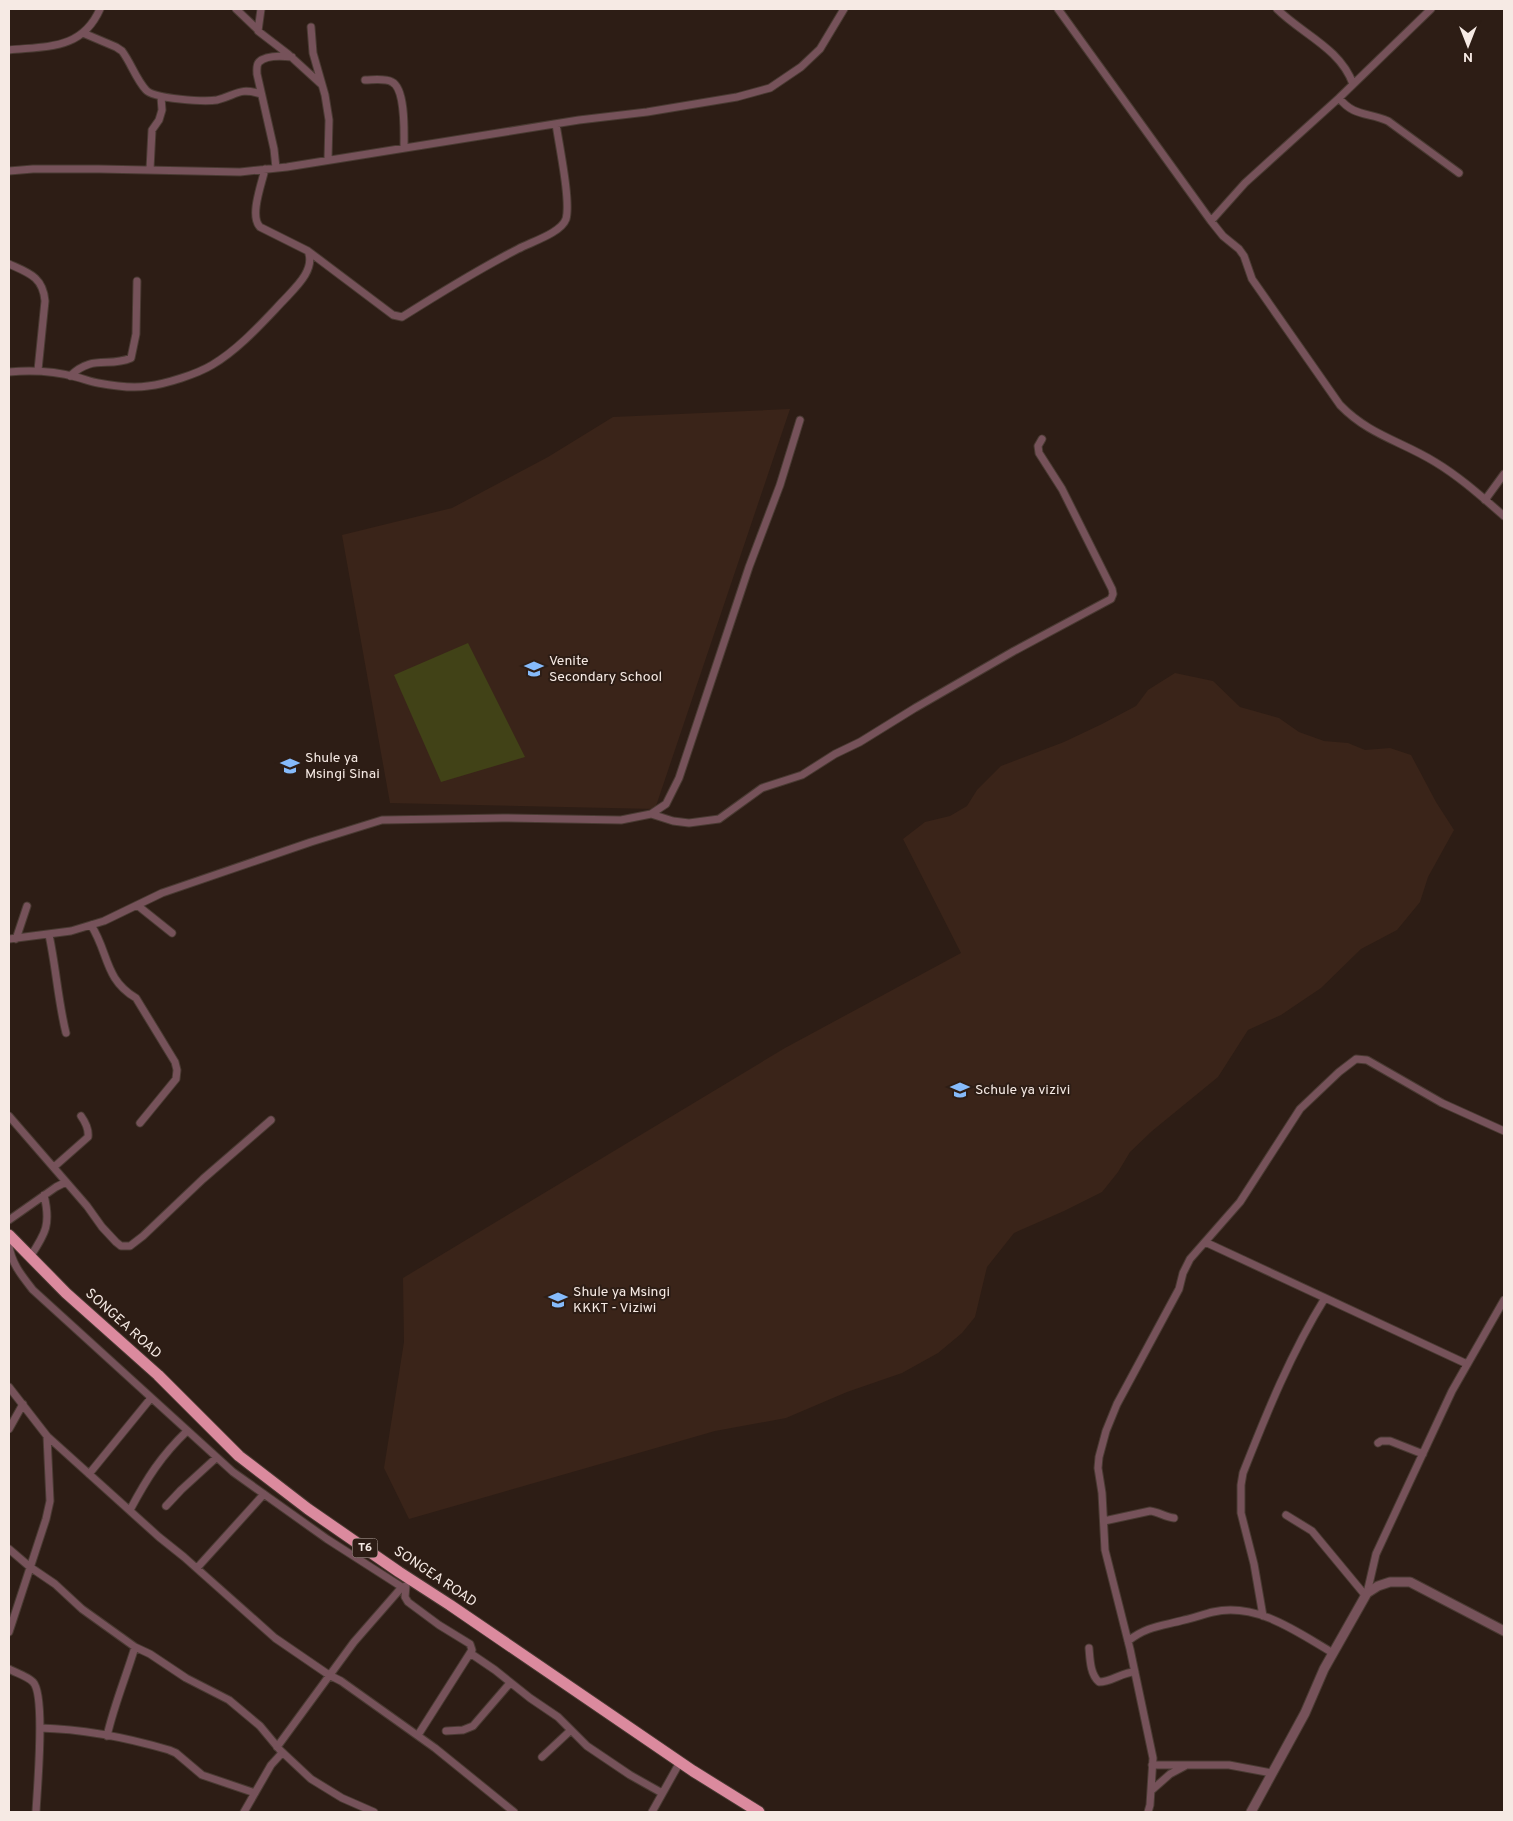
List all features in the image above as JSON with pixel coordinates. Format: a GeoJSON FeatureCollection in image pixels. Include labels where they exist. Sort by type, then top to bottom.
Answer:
{"type":"FeatureCollection","features":[{"type":"Feature","properties":{"kind":"highway","name":"SONGEA ROAD"},"geometry":{"type":"LineString","coordinates":[[9,1235],[66,1292],[158,1375],[239,1456],[405,1585],[450,1605],[680,1762],[759,1812]]}},
{"type":"Feature","properties":{"kind":"street"},"geometry":{"type":"LineString","coordinates":[[9,50],[69,42],[90,28],[100,9]]}},
{"type":"Feature","properties":{"kind":"street"},"geometry":{"type":"LineString","coordinates":[[236,9],[323,85]]}},
{"type":"Feature","properties":{"kind":"street"},"geometry":{"type":"LineString","coordinates":[[257,29],[261,9]]}},
{"type":"Feature","properties":{"kind":"street"},"geometry":{"type":"LineString","coordinates":[[9,171],[33,169],[150,169],[240,172],[737,97],[770,88],[802,67],[820,49],[844,9]]}},
{"type":"Feature","properties":{"kind":"street"},"geometry":{"type":"LineString","coordinates":[[1058,9],[1211,221],[1223,236],[1244,256],[1252,279],[1340,405],[1353,418],[1368,428],[1437,463],[1504,516]]}},
{"type":"Feature","properties":{"kind":"street"},"geometry":{"type":"LineString","coordinates":[[1277,9],[1339,59],[1349,72],[1353,84]]}},
{"type":"Feature","properties":{"kind":"street"},"geometry":{"type":"LineString","coordinates":[[1211,221],[1245,184],[1432,9]]}},
{"type":"Feature","properties":{"kind":"street"},"geometry":{"type":"LineString","coordinates":[[311,27],[313,53],[323,85],[329,120],[328,159]]}},
{"type":"Feature","properties":{"kind":"street"},"geometry":{"type":"LineString","coordinates":[[83,33],[122,51],[148,92],[161,96],[203,101],[216,100],[246,90],[261,94]]}},
{"type":"Feature","properties":{"kind":"street"},"geometry":{"type":"LineString","coordinates":[[276,168],[274,149],[257,74],[259,62],[265,59],[292,57]]}},
{"type":"Feature","properties":{"kind":"street"},"geometry":{"type":"LineString","coordinates":[[365,80],[387,80],[394,83],[398,88],[403,114],[404,148]]}},
{"type":"Feature","properties":{"kind":"street"},"geometry":{"type":"LineString","coordinates":[[150,169],[152,130],[159,120],[162,110],[161,96]]}},
{"type":"Feature","properties":{"kind":"street"},"geometry":{"type":"LineString","coordinates":[[1339,98],[1351,110],[1378,116],[1388,121],[1460,172]]}},
{"type":"Feature","properties":{"kind":"street"},"geometry":{"type":"LineString","coordinates":[[266,169],[255,215],[256,223],[260,227],[308,251],[393,315],[402,317],[518,249],[542,238],[565,222],[567,201],[556,124]]}},
{"type":"Feature","properties":{"kind":"street"},"geometry":{"type":"LineString","coordinates":[[9,372],[38,370],[96,383],[132,387],[148,386],[199,372],[213,365],[255,330],[302,280],[310,265],[311,258],[308,251]]}},
{"type":"Feature","properties":{"kind":"street"},"geometry":{"type":"LineString","coordinates":[[9,264],[37,279],[44,293],[38,370]]}},
{"type":"Feature","properties":{"kind":"street"},"geometry":{"type":"LineString","coordinates":[[70,376],[77,369],[89,363],[125,361],[131,358],[136,334],[137,281]]}},
{"type":"Feature","properties":{"kind":"street"},"geometry":{"type":"LineString","coordinates":[[12,939],[49,935],[104,921],[162,893],[382,820],[503,818],[612,820],[651,814],[666,804],[679,778],[749,567],[780,485],[800,420]]}},
{"type":"Feature","properties":{"kind":"street"},"geometry":{"type":"LineString","coordinates":[[651,814],[673,821],[689,822],[719,819],[762,788],[802,775],[1014,651],[1111,599],[1112,589],[1062,489],[1039,453],[1038,446],[1042,439]]}},
{"type":"Feature","properties":{"kind":"street"},"geometry":{"type":"LineString","coordinates":[[1485,500],[1504,474]]}},
{"type":"Feature","properties":{"kind":"street"},"geometry":{"type":"LineString","coordinates":[[137,905],[172,933]]}},
{"type":"Feature","properties":{"kind":"street"},"geometry":{"type":"LineString","coordinates":[[12,939],[27,906]]}},
{"type":"Feature","properties":{"kind":"street"},"geometry":{"type":"LineString","coordinates":[[91,925],[98,936],[108,967],[116,981],[126,992],[136,998],[175,1062],[177,1070],[176,1079],[140,1123]]}},
{"type":"Feature","properties":{"kind":"street"},"geometry":{"type":"LineString","coordinates":[[49,935],[55,964],[60,1008],[66,1033]]}},
{"type":"Feature","properties":{"kind":"street"},"geometry":{"type":"LineString","coordinates":[[1148,1812],[1152,1790],[1152,1765],[1148,1733],[1128,1641],[1104,1550],[1102,1493],[1098,1468],[1106,1431],[1117,1404],[1179,1289],[1183,1273],[1190,1259],[1240,1202],[1300,1109],[1339,1072],[1356,1059],[1367,1060],[1442,1103],[1504,1131]]}},
{"type":"Feature","properties":{"kind":"street"},"geometry":{"type":"LineString","coordinates":[[9,1116],[116,1242],[122,1246],[130,1246],[167,1216],[203,1179],[271,1120]]}},
{"type":"Feature","properties":{"kind":"street"},"geometry":{"type":"LineString","coordinates":[[54,1167],[84,1143],[88,1137],[89,1132],[81,1116]]}},
{"type":"Feature","properties":{"kind":"street"},"geometry":{"type":"LineString","coordinates":[[9,1220],[66,1182]]}},
{"type":"Feature","properties":{"kind":"street"},"geometry":{"type":"LineString","coordinates":[[30,1257],[46,1230],[49,1218],[44,1195]]}},
{"type":"Feature","properties":{"kind":"street"},"geometry":{"type":"LineString","coordinates":[[1205,1242],[1466,1364]]}},
{"type":"Feature","properties":{"kind":"street"},"geometry":{"type":"LineString","coordinates":[[9,1245],[10,1256],[33,1290],[216,1458],[328,1540],[405,1585]]}},
{"type":"Feature","properties":{"kind":"street"},"geometry":{"type":"LineString","coordinates":[[1263,1616],[1254,1564],[1241,1513],[1241,1485],[1244,1472],[1282,1377],[1306,1328],[1325,1298]]}},
{"type":"Feature","properties":{"kind":"street"},"geometry":{"type":"LineString","coordinates":[[1252,1812],[1305,1713],[1333,1653],[1366,1594],[1376,1554],[1452,1390],[1504,1300]]}},
{"type":"Feature","properties":{"kind":"street"},"geometry":{"type":"LineString","coordinates":[[9,1387],[47,1436],[159,1537],[197,1568],[264,1630],[418,1735],[514,1812]]}},
{"type":"Feature","properties":{"kind":"street"},"geometry":{"type":"LineString","coordinates":[[90,1474],[151,1398]]}},
{"type":"Feature","properties":{"kind":"street"},"geometry":{"type":"LineString","coordinates":[[9,1429],[24,1404]]}},
{"type":"Feature","properties":{"kind":"street"},"geometry":{"type":"LineString","coordinates":[[130,1510],[151,1472],[169,1448],[187,1431]]}},
{"type":"Feature","properties":{"kind":"street"},"geometry":{"type":"LineString","coordinates":[[9,1632],[46,1519],[50,1501],[47,1436]]}},
{"type":"Feature","properties":{"kind":"street"},"geometry":{"type":"LineString","coordinates":[[1378,1443],[1390,1441],[1423,1454]]}},
{"type":"Feature","properties":{"kind":"street"},"geometry":{"type":"LineString","coordinates":[[166,1506],[216,1458]]}},
{"type":"Feature","properties":{"kind":"street"},"geometry":{"type":"LineString","coordinates":[[197,1568],[264,1494]]}},
{"type":"Feature","properties":{"kind":"street"},"geometry":{"type":"LineString","coordinates":[[1104,1521],[1150,1511],[1156,1511],[1174,1518]]}},
{"type":"Feature","properties":{"kind":"street"},"geometry":{"type":"LineString","coordinates":[[1286,1515],[1312,1531],[1366,1594]]}},
{"type":"Feature","properties":{"kind":"street"},"geometry":{"type":"LineString","coordinates":[[9,1549],[30,1568],[55,1584],[82,1609],[135,1647],[186,1678],[229,1700],[260,1726],[282,1753],[311,1779],[342,1798],[374,1812]]}},
{"type":"Feature","properties":{"kind":"street"},"geometry":{"type":"LineString","coordinates":[[1366,1594],[1378,1586],[1390,1582],[1410,1582],[1504,1631]]}},
{"type":"Feature","properties":{"kind":"street"},"geometry":{"type":"LineString","coordinates":[[405,1585],[405,1597],[408,1602],[439,1625],[470,1644],[472,1650],[418,1735]]}},
{"type":"Feature","properties":{"kind":"street"},"geometry":{"type":"LineString","coordinates":[[277,1747],[360,1634],[405,1585]]}},
{"type":"Feature","properties":{"kind":"street"},"geometry":{"type":"LineString","coordinates":[[1128,1641],[1153,1626],[1199,1617],[1214,1612],[1236,1610],[1250,1611],[1263,1616],[1333,1653]]}},
{"type":"Feature","properties":{"kind":"street"},"geometry":{"type":"LineString","coordinates":[[107,1736],[113,1708],[127,1674],[135,1647]]}},
{"type":"Feature","properties":{"kind":"street"},"geometry":{"type":"LineString","coordinates":[[1089,1648],[1092,1670],[1099,1682],[1109,1680],[1126,1672],[1135,1672]]}},
{"type":"Feature","properties":{"kind":"street"},"geometry":{"type":"LineString","coordinates":[[470,1653],[558,1717],[587,1746],[630,1775],[662,1793]]}},
{"type":"Feature","properties":{"kind":"street"},"geometry":{"type":"LineString","coordinates":[[9,1669],[34,1682],[38,1690],[40,1728],[36,1812]]}},
{"type":"Feature","properties":{"kind":"street"},"geometry":{"type":"LineString","coordinates":[[446,1731],[463,1730],[473,1726],[510,1683]]}},
{"type":"Feature","properties":{"kind":"street"},"geometry":{"type":"LineString","coordinates":[[40,1728],[107,1736],[169,1750],[176,1753],[202,1776],[255,1793]]}},
{"type":"Feature","properties":{"kind":"street"},"geometry":{"type":"LineString","coordinates":[[542,1757],[571,1730]]}},
{"type":"Feature","properties":{"kind":"street"},"geometry":{"type":"LineString","coordinates":[[244,1812],[271,1765],[282,1753]]}},
{"type":"Feature","properties":{"kind":"street"},"geometry":{"type":"LineString","coordinates":[[652,1812],[680,1762]]}},
{"type":"Feature","properties":{"kind":"street"},"geometry":{"type":"LineString","coordinates":[[1152,1765],[1229,1766],[1272,1773]]}},
{"type":"Feature","properties":{"kind":"street"},"geometry":{"type":"LineString","coordinates":[[1152,1790],[1170,1774],[1186,1766]]}},
{"type":"Feature","properties":{"kind":"shaded area","name":"Venite Secondary School"},"geometry":{"type":"Polygon","coordinates":[[[790,409],[655,809],[390,803],[342,535],[452,508],[548,457],[613,417],[790,409]]]}},
{"type":"Feature","properties":{"kind":"shaded area"},"geometry":{"type":"Polygon","coordinates":[[[468,643],[525,757],[441,782],[394,675],[468,643]]]}},
{"type":"Feature","properties":{"kind":"shaded area","name":"Schule ya vizivi"},"geometry":{"type":"Polygon","coordinates":[[[1175,673],[1213,681],[1240,707],[1279,718],[1299,732],[1324,741],[1348,743],[1365,750],[1390,748],[1411,755],[1436,802],[1454,830],[1428,877],[1420,902],[1397,930],[1361,949],[1321,988],[1281,1015],[1248,1030],[1218,1077],[1152,1131],[1130,1152],[1118,1172],[1102,1192],[1014,1233],[987,1267],[975,1317],[962,1333],[938,1353],[902,1373],[847,1392],[786,1418],[715,1431],[409,1519],[384,1468],[404,1342],[403,1278],[785,1048],[961,953],[903,839],[925,822],[950,816],[967,806],[977,790],[1001,766],[1064,742],[1136,706],[1148,690],[1175,673]]]}},
{"type":"Feature","properties":{"kind":"place","name":"Venite Secondary School"},"geometry":{"type":"Point","coordinates":[534,669]}},
{"type":"Feature","properties":{"kind":"place","name":"Shule ya Msingi Sinai"},"geometry":{"type":"Point","coordinates":[290,766]}},
{"type":"Feature","properties":{"kind":"place","name":"Schule ya vizivi"},"geometry":{"type":"Point","coordinates":[960,1090]}},
{"type":"Feature","properties":{"kind":"place","name":"Shule ya Msingi KKKT - Viziwi"},"geometry":{"type":"Point","coordinates":[558,1300]}}]}
